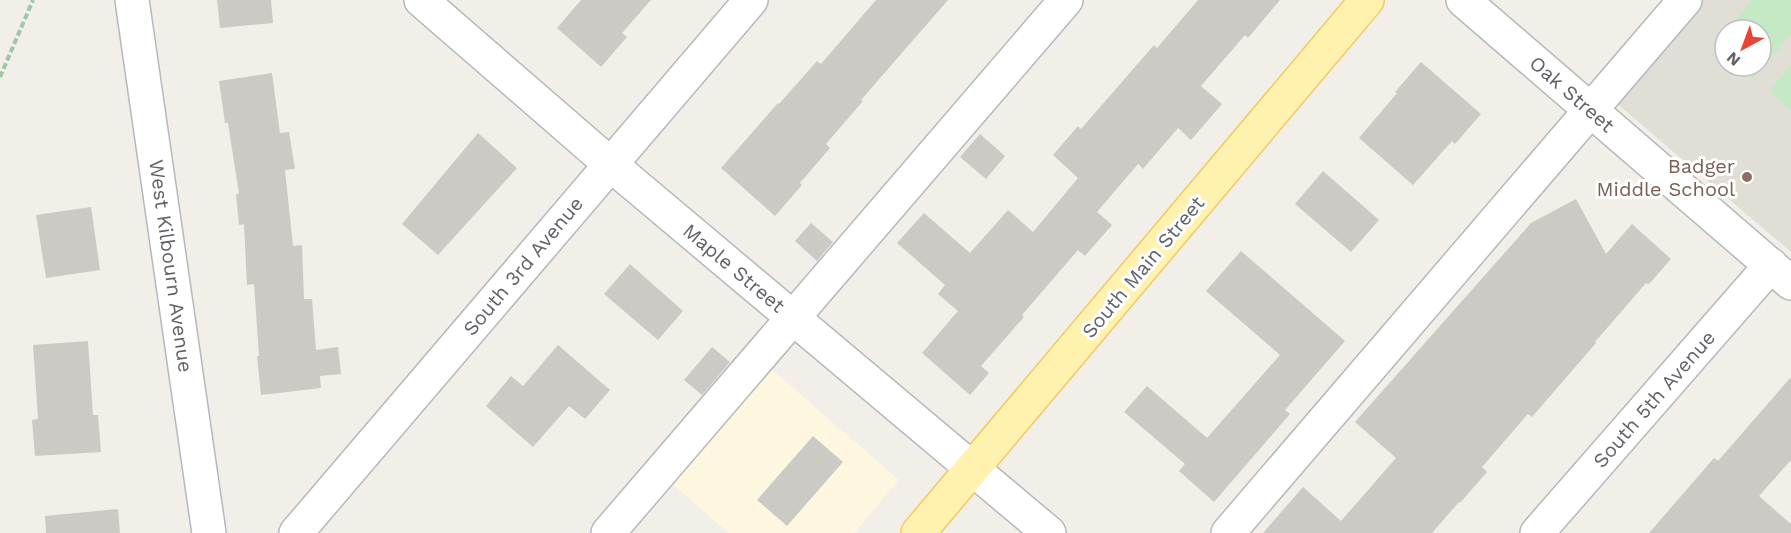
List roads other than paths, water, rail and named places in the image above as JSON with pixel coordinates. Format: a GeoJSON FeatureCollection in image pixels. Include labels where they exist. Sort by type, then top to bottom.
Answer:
{"type":"FeatureCollection","features":[{"type":"Feature","properties":{"kind":"main road","name":"South Main Street"},"geometry":{"type":"LineString","coordinates":[[918,533],[1367,0]]}},
{"type":"Feature","properties":{"kind":"street","name":"West Kilbourn Avenue"},"geometry":{"type":"LineString","coordinates":[[133,0],[209,533]]}},
{"type":"Feature","properties":{"kind":"street","name":"South 3rd Avenue"},"geometry":{"type":"LineString","coordinates":[[296,533],[751,0]]}},
{"type":"Feature","properties":{"kind":"street"},"geometry":{"type":"LineString","coordinates":[[608,533],[1066,0]]}},
{"type":"Feature","properties":{"kind":"street","name":"Oak Street"},"geometry":{"type":"LineString","coordinates":[[1463,0],[1781,274]]}},
{"type":"Feature","properties":{"kind":"street"},"geometry":{"type":"LineString","coordinates":[[1228,533],[1685,0]]}},
{"type":"Feature","properties":{"kind":"street","name":"Maple Street"},"geometry":{"type":"LineString","coordinates":[[436,5],[610,164],[1049,533]]}},
{"type":"Feature","properties":{"kind":"street","name":"South 5th Avenue"},"geometry":{"type":"LineString","coordinates":[[1537,533],[1781,274]]}},
{"type":"Feature","properties":{"kind":"place","name":"Badger Middle School"},"geometry":{"type":"Point","coordinates":[1747,177]}}]}
